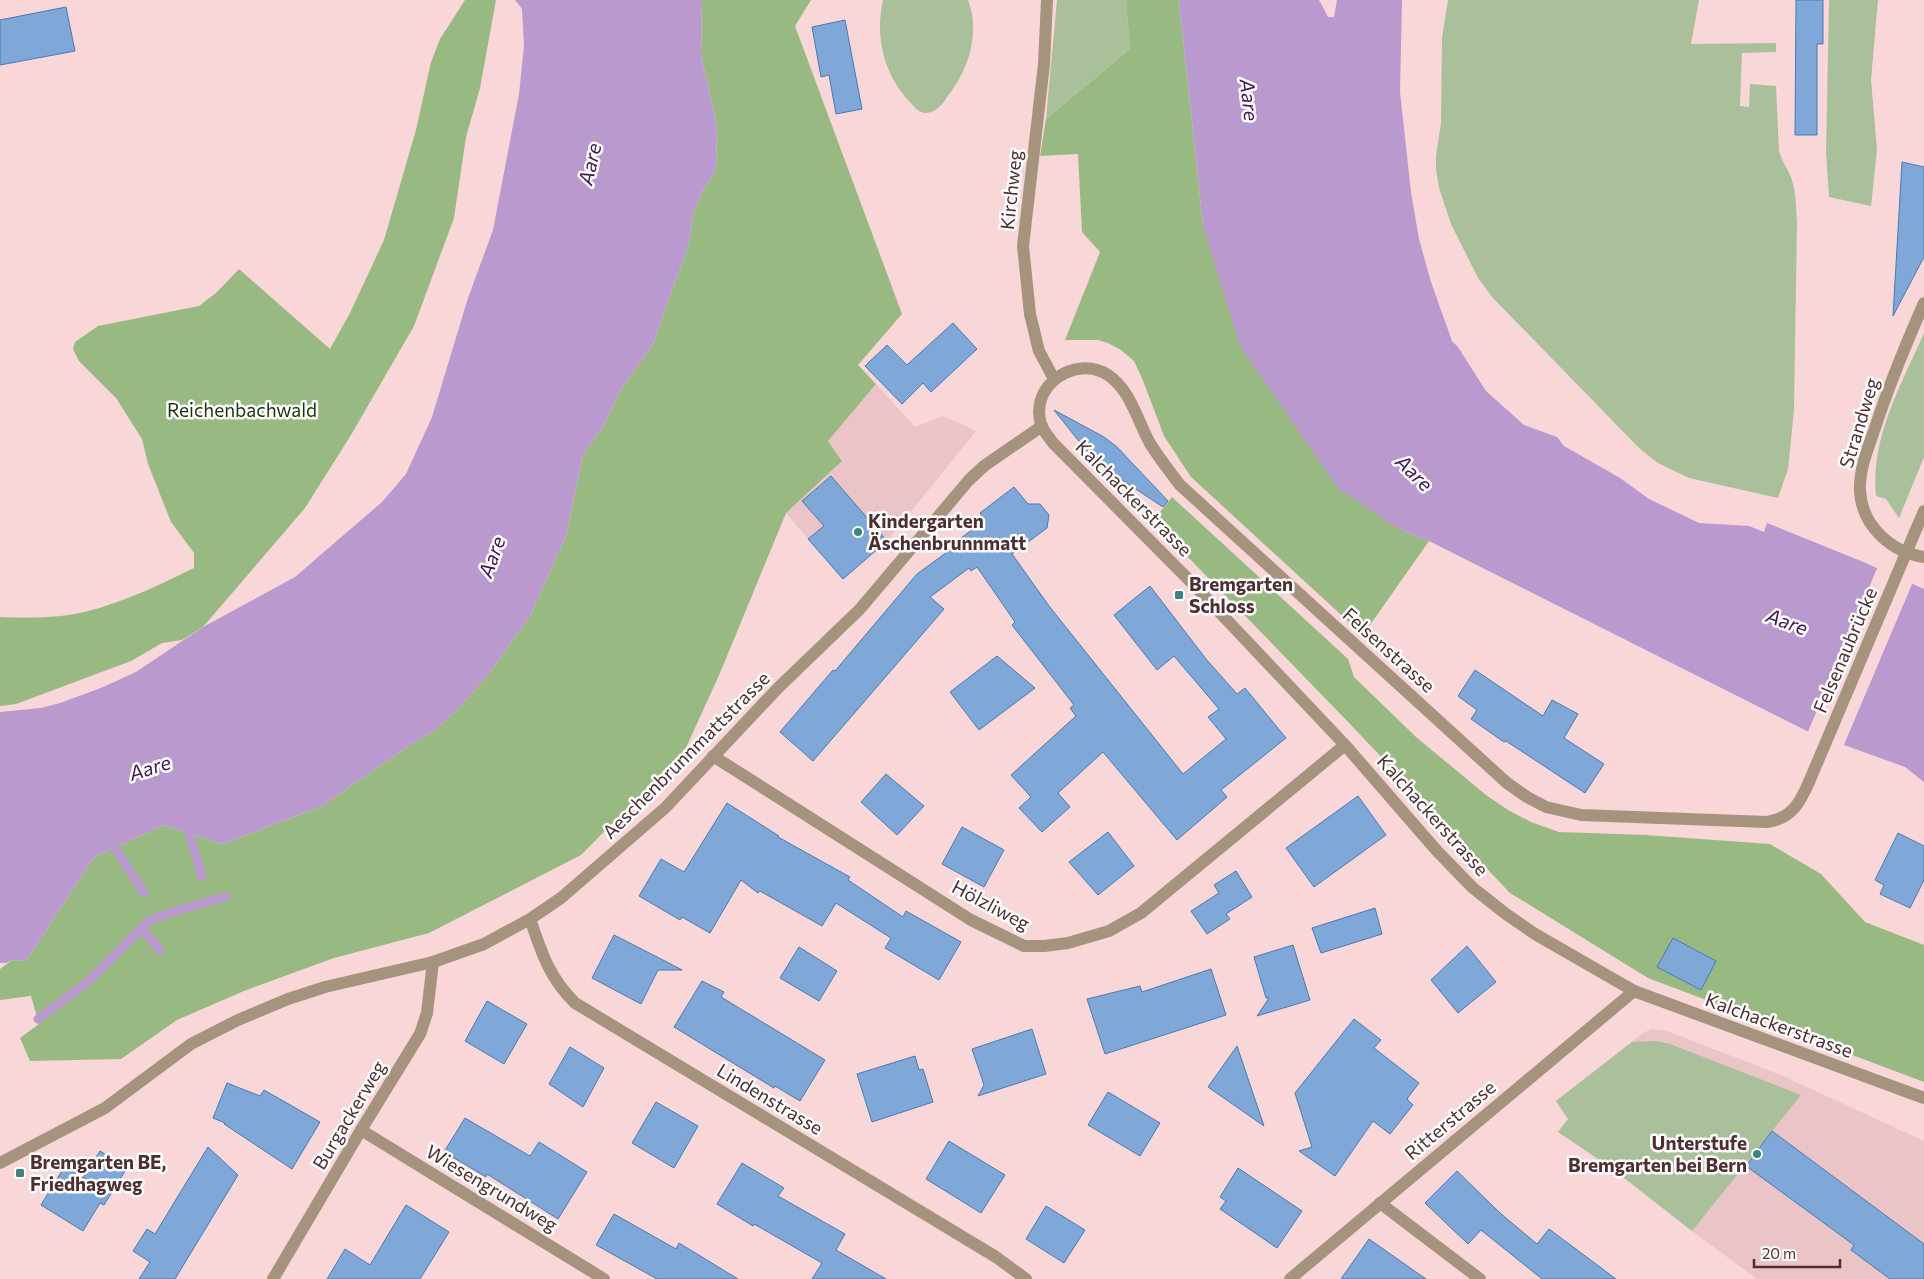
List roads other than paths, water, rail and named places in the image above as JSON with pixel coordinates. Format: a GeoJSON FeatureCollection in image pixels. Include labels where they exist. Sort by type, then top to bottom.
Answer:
{"type":"FeatureCollection","features":[{"type":"Feature","properties":{"kind":"street","name":"Kirchweg"},"geometry":{"type":"LineString","coordinates":[[1047,0],[1044,64],[1023,246],[1030,314],[1039,351],[1054,379]]}},
{"type":"Feature","properties":{"kind":"street","name":"Strandweg"},"geometry":{"type":"LineString","coordinates":[[1924,303],[1902,352],[1876,423],[1862,470],[1860,490],[1864,510],[1874,528],[1888,544],[1899,550],[1924,558]]}},
{"type":"Feature","properties":{"kind":"street","name":"Felsenstrasse"},"geometry":{"type":"LineString","coordinates":[[1054,379],[1064,372],[1083,367],[1100,371],[1117,382],[1126,394],[1151,445],[1180,485],[1507,783],[1527,797],[1546,807],[1581,815],[1767,822],[1782,819],[1789,814],[1802,798],[1809,782]]}},
{"type":"Feature","properties":{"kind":"street"},"geometry":{"type":"LineString","coordinates":[[1042,426],[1040,405],[1043,396],[1054,379]]}},
{"type":"Feature","properties":{"kind":"street","name":"Kalchackerstrasse"},"geometry":{"type":"LineString","coordinates":[[1042,426],[1047,435],[1066,457],[1191,582],[1345,745],[1437,852],[1473,888],[1535,934],[1634,991],[1924,1098]]}},
{"type":"Feature","properties":{"kind":"street","name":"Aeschenbrunnmattstrasse"},"geometry":{"type":"LineString","coordinates":[[0,1163],[104,1108],[191,1044],[238,1020],[288,999],[325,987],[433,962],[484,944],[530,920],[561,898],[665,808],[778,688],[860,609],[969,480],[984,466],[1042,426]]}},
{"type":"Feature","properties":{"kind":"street","name":"Felsenaubrücke"},"geometry":{"type":"LineString","coordinates":[[1809,782],[1924,511]]}},
{"type":"Feature","properties":{"kind":"street","name":"Hölzliweg"},"geometry":{"type":"LineString","coordinates":[[713,756],[971,920],[1024,946],[1044,946],[1068,943],[1109,931],[1141,913],[1345,745]]}},
{"type":"Feature","properties":{"kind":"street","name":"Lindenstrasse"},"geometry":{"type":"LineString","coordinates":[[530,920],[550,972],[560,988],[575,1003],[996,1258],[1026,1279]]}},
{"type":"Feature","properties":{"kind":"street","name":"Burgackerweg"},"geometry":{"type":"LineString","coordinates":[[273,1279],[420,1034],[427,1013],[433,962]]}},
{"type":"Feature","properties":{"kind":"street","name":"Ritterstrasse"},"geometry":{"type":"LineString","coordinates":[[1290,1279],[1634,991]]}},
{"type":"Feature","properties":{"kind":"street","name":"Wiesengrundweg"},"geometry":{"type":"LineString","coordinates":[[361,1130],[604,1279]]}},
{"type":"Feature","properties":{"kind":"street"},"geometry":{"type":"LineString","coordinates":[[1380,1203],[1480,1279]]}},
{"type":"Feature","properties":{"kind":"water","name":"Aare"},"geometry":{"type":"Polygon","coordinates":[[[515,0],[702,0],[701,55],[717,127],[716,170],[703,190],[693,214],[689,243],[653,344],[620,391],[603,427],[583,454],[566,536],[530,616],[488,675],[457,710],[434,731],[410,745],[322,806],[223,844],[164,825],[94,857],[26,961],[12,960],[0,963],[0,712],[41,708],[60,703],[101,688],[136,672],[203,627],[295,577],[382,502],[406,474],[432,417],[468,298],[493,230],[519,94],[524,46],[522,9],[515,0]]]}},
{"type":"Feature","properties":{"kind":"water","name":"Aare"},"geometry":{"type":"Polygon","coordinates":[[[1179,0],[1319,0],[1328,17],[1334,17],[1337,0],[1402,0],[1400,92],[1411,192],[1419,239],[1431,282],[1452,341],[1458,347],[1486,391],[1524,425],[1557,437],[1564,446],[1620,478],[1649,499],[1699,523],[1749,526],[1764,532],[1767,523],[1924,589],[1924,782],[1905,767],[1811,733],[1429,541],[1397,528],[1338,488],[1240,346],[1203,225],[1179,0]]]}},
{"type":"Feature","properties":{"kind":"waterway"},"geometry":{"type":"LineString","coordinates":[[186,823],[202,876]]}},
{"type":"Feature","properties":{"kind":"waterway"},"geometry":{"type":"LineString","coordinates":[[109,838],[144,893]]}},
{"type":"Feature","properties":{"kind":"waterway"},"geometry":{"type":"LineString","coordinates":[[38,1019],[90,980],[150,920],[226,897]]}},
{"type":"Feature","properties":{"kind":"waterway"},"geometry":{"type":"LineString","coordinates":[[142,929],[160,950]]}},
{"type":"Feature","properties":{"kind":"place","name":"Kindergarten Äschenbrunnmatt"},"geometry":{"type":"Point","coordinates":[858,532]}},
{"type":"Feature","properties":{"kind":"place","name":"Bremgarten Schloss"},"geometry":{"type":"Point","coordinates":[1179,595]}},
{"type":"Feature","properties":{"kind":"place","name":"Unterstufe Bremgarten bei Bern"},"geometry":{"type":"Point","coordinates":[1757,1154]}},
{"type":"Feature","properties":{"kind":"place","name":"Bremgarten BE, Friedhagweg"},"geometry":{"type":"Point","coordinates":[20,1173]}},
{"type":"Feature","properties":{"kind":"park label","name":"Reichenbachwald"},"geometry":{"type":"Point","coordinates":[242,410]}}]}
